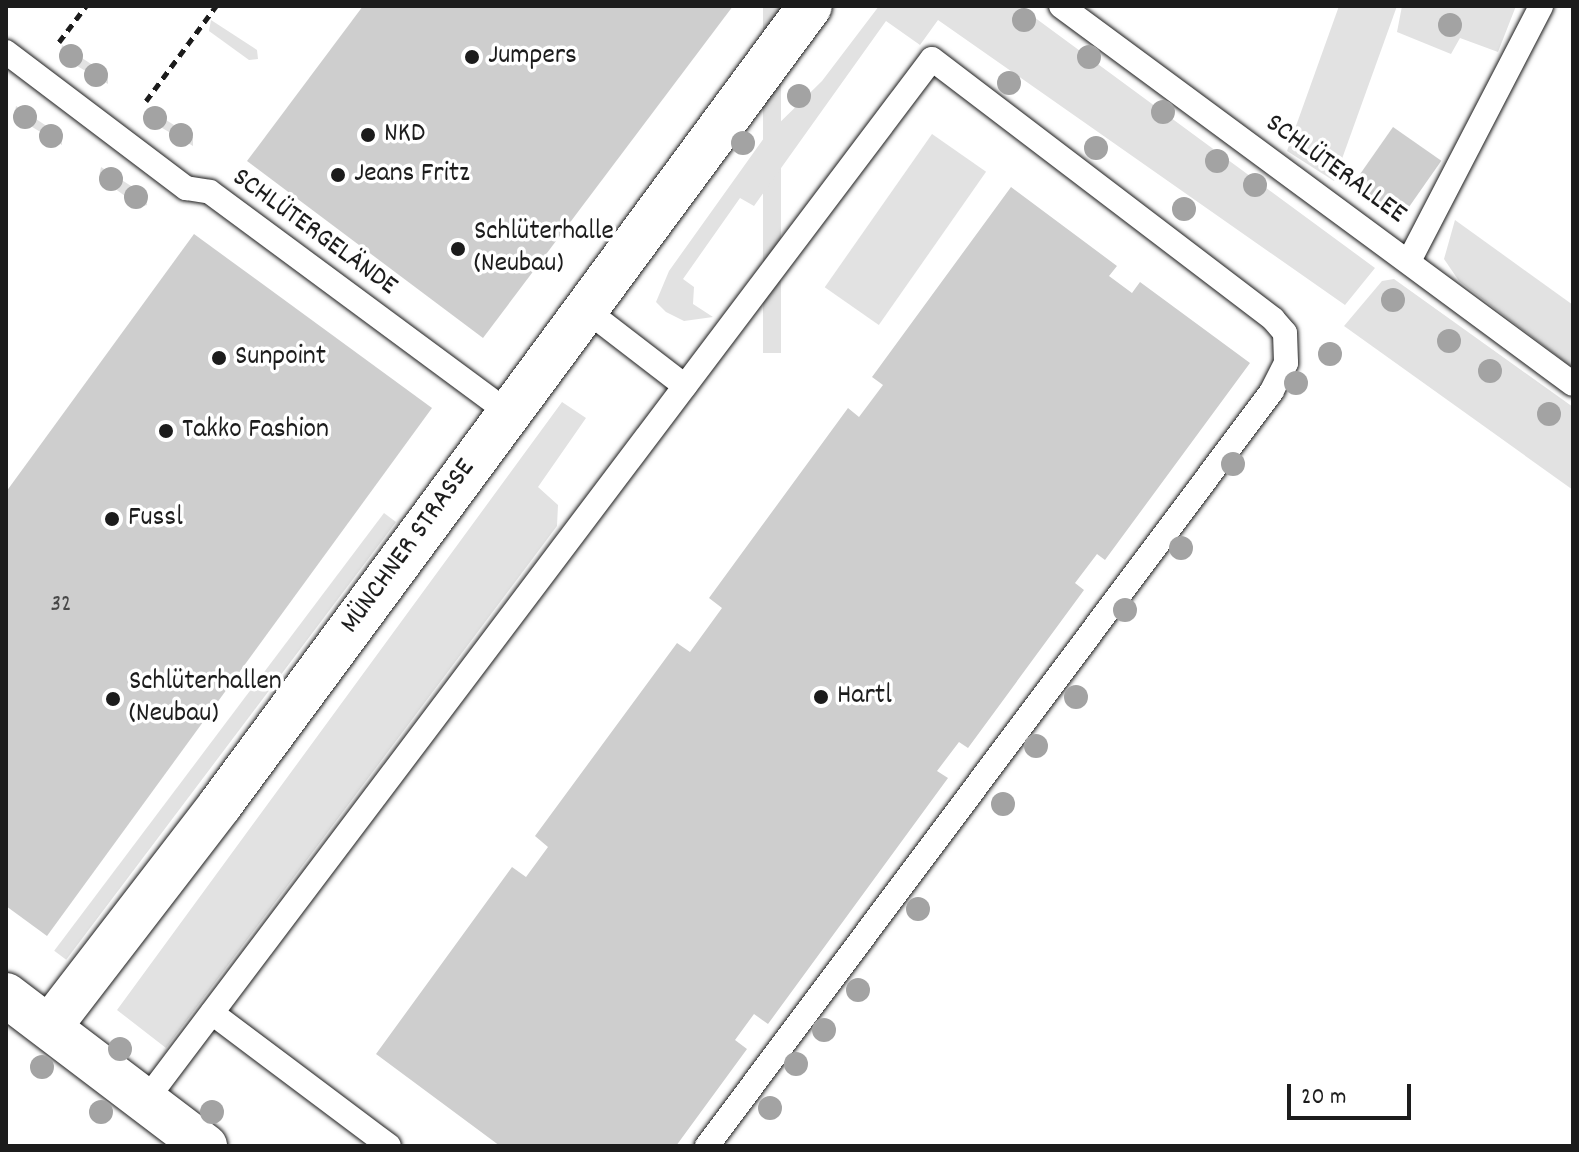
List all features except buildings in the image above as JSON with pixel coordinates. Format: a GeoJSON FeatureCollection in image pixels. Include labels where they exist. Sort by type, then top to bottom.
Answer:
{"type":"FeatureCollection","features":[{"type":"Feature","properties":{"kind":"street","name":"MÜNCHNER STRASSE"},"geometry":{"type":"LineString","coordinates":[[50,1026],[230,792],[507,412],[810,6]]}},
{"type":"Feature","properties":{"kind":"street","name":"MÜNCHNER STRASSE"},"geometry":{"type":"LineString","coordinates":[[755,81],[804,49],[835,6]]}},
{"type":"Feature","properties":{"kind":"street"},"geometry":{"type":"LineString","coordinates":[[6,995],[205,1146]]}},
{"type":"Feature","properties":{"kind":"lane","name":"SCHLÜTERALLEE"},"geometry":{"type":"LineString","coordinates":[[1061,6],[1573,384]]}},
{"type":"Feature","properties":{"kind":"lane"},"geometry":{"type":"LineString","coordinates":[[1409,261],[1541,6]]}},
{"type":"Feature","properties":{"kind":"lane","name":"SCHLÜTERGELÄNDE"},"geometry":{"type":"LineString","coordinates":[[6,52],[186,188],[210,192],[507,412]]}},
{"type":"Feature","properties":{"kind":"lane"},"geometry":{"type":"LineString","coordinates":[[146,1100],[932,59],[1273,319],[1288,346],[1272,391],[707,1146]]}},
{"type":"Feature","properties":{"kind":"lane"},"geometry":{"type":"LineString","coordinates":[[585,309],[685,386]]}},
{"type":"Feature","properties":{"kind":"lane"},"geometry":{"type":"LineString","coordinates":[[212,1013],[389,1146]]}},
{"type":"Feature","properties":{"kind":"path"},"geometry":{"type":"LineString","coordinates":[[59,42],[86,6]]}},
{"type":"Feature","properties":{"kind":"path"},"geometry":{"type":"LineString","coordinates":[[146,101],[216,6]]}},
{"type":"Feature","properties":{"kind":"shaded area"},"geometry":{"type":"Polygon","coordinates":[[[763,6],[781,6],[781,353],[763,353],[763,6]]]}},
{"type":"Feature","properties":{"kind":"shaded area"},"geometry":{"type":"Polygon","coordinates":[[[879,6],[1019,6],[1375,268],[1345,305],[938,20],[920,45],[886,21],[754,206],[740,198],[683,279],[694,287],[693,304],[713,317],[684,321],[666,312],[656,302],[669,271],[764,138],[822,81],[879,6]]]}},
{"type":"Feature","properties":{"kind":"shaded area"},"geometry":{"type":"Polygon","coordinates":[[[1339,6],[1397,6],[1334,181],[1287,151],[1339,6]]]}},
{"type":"Feature","properties":{"kind":"shaded area"},"geometry":{"type":"Polygon","coordinates":[[[1402,6],[1516,6],[1498,52],[1460,38],[1451,54],[1397,32],[1402,6]]]}},
{"type":"Feature","properties":{"kind":"shaded area"},"geometry":{"type":"Polygon","coordinates":[[[211,20],[257,50],[258,59],[249,60],[209,31],[211,20]]]}},
{"type":"Feature","properties":{"kind":"shaded area"},"geometry":{"type":"Polygon","coordinates":[[[62,45],[108,75],[108,84],[60,56],[62,45]]]}},
{"type":"Feature","properties":{"kind":"shaded area"},"geometry":{"type":"Polygon","coordinates":[[[16,106],[62,136],[62,145],[14,116],[16,106]]]}},
{"type":"Feature","properties":{"kind":"shaded area"},"geometry":{"type":"Polygon","coordinates":[[[147,108],[193,137],[193,146],[145,118],[147,108]]]}},
{"type":"Feature","properties":{"kind":"shaded area"},"geometry":{"type":"Polygon","coordinates":[[[932,134],[986,172],[879,325],[825,287],[932,134]]]}},
{"type":"Feature","properties":{"kind":"shaded area"},"geometry":{"type":"Polygon","coordinates":[[[101,167],[147,196],[147,205],[140,207],[99,177],[101,167]]]}},
{"type":"Feature","properties":{"kind":"shaded area"},"geometry":{"type":"Polygon","coordinates":[[[1455,220],[1573,305],[1573,368],[1459,281],[1444,259],[1455,220]]]}},
{"type":"Feature","properties":{"kind":"shaded area"},"geometry":{"type":"Polygon","coordinates":[[[1394,279],[1573,407],[1573,490],[1344,326],[1382,281],[1394,279]]]}},
{"type":"Feature","properties":{"kind":"shaded area"},"geometry":{"type":"Polygon","coordinates":[[[562,402],[586,418],[538,487],[558,505],[557,526],[166,1048],[117,1010],[562,402]]]}},
{"type":"Feature","properties":{"kind":"shaded area"},"geometry":{"type":"Polygon","coordinates":[[[384,513],[396,522],[66,960],[54,951],[384,513]]]}},
{"type":"Feature","properties":{"kind":"place","name":"Jumpers"},"geometry":{"type":"Point","coordinates":[472,57]}},
{"type":"Feature","properties":{"kind":"place","name":"NKD"},"geometry":{"type":"Point","coordinates":[368,135]}},
{"type":"Feature","properties":{"kind":"place","name":"Jeans Fritz"},"geometry":{"type":"Point","coordinates":[338,175]}},
{"type":"Feature","properties":{"kind":"place","name":"Schlüterhalle (Neubau)"},"geometry":{"type":"Point","coordinates":[458,249]}},
{"type":"Feature","properties":{"kind":"place","name":"Sunpoint"},"geometry":{"type":"Point","coordinates":[219,358]}},
{"type":"Feature","properties":{"kind":"place","name":"Takko Fashion"},"geometry":{"type":"Point","coordinates":[166,431]}},
{"type":"Feature","properties":{"kind":"place","name":"Fussl"},"geometry":{"type":"Point","coordinates":[112,519]}},
{"type":"Feature","properties":{"kind":"place","name":"Hartl"},"geometry":{"type":"Point","coordinates":[821,697]}},
{"type":"Feature","properties":{"kind":"place","name":"Schlüterhallen (Neubau)"},"geometry":{"type":"Point","coordinates":[113,699]}}]}
